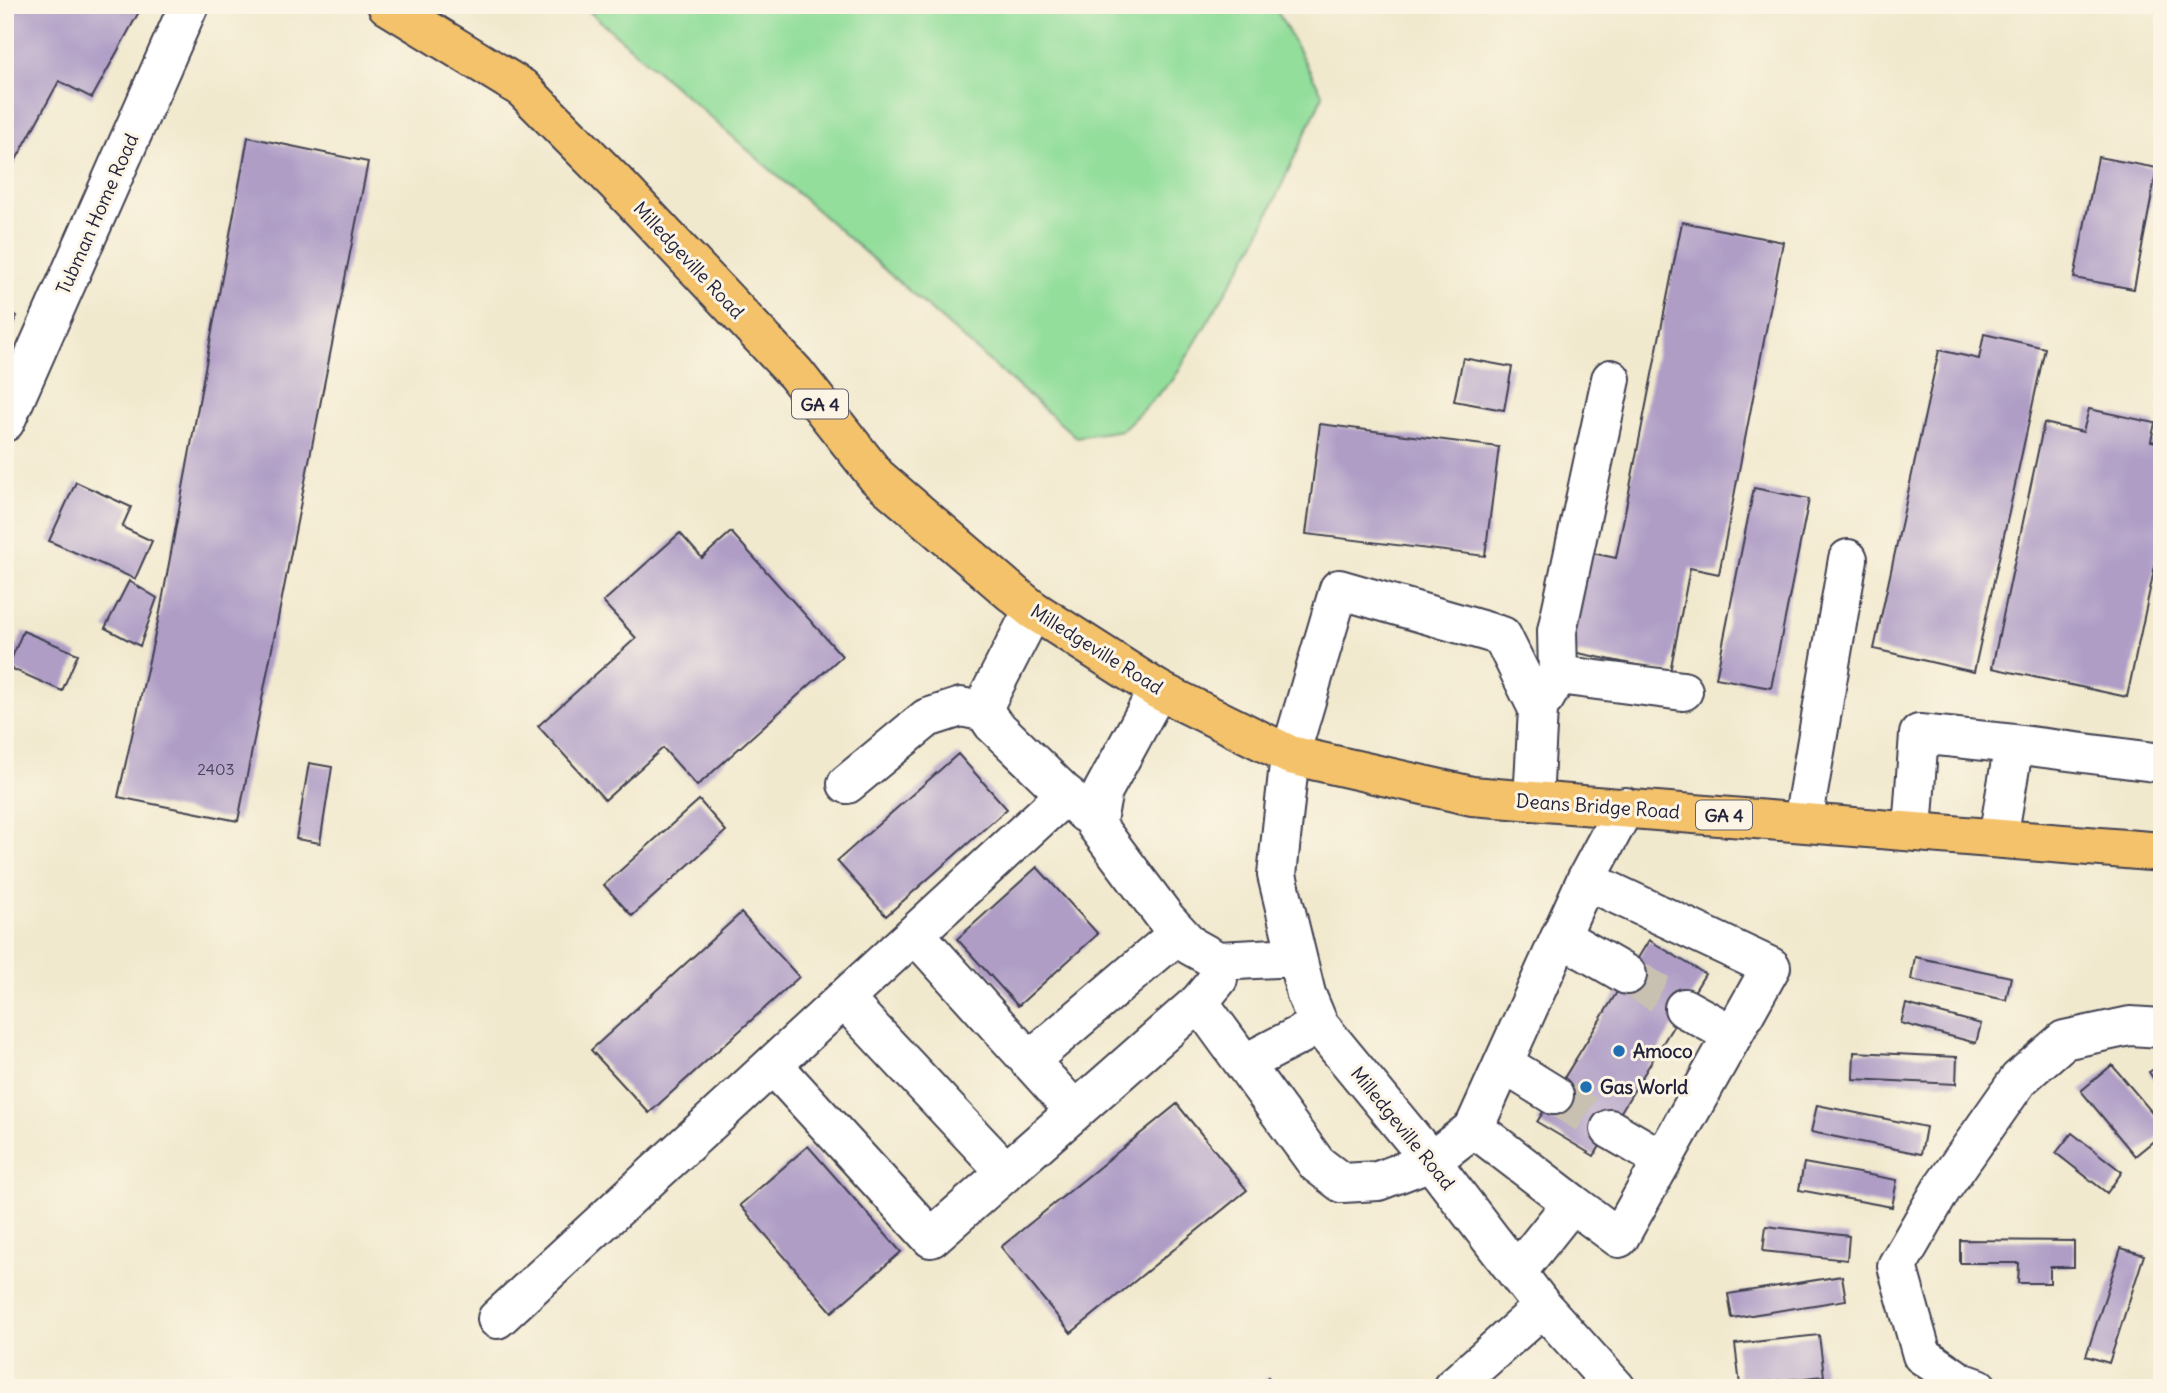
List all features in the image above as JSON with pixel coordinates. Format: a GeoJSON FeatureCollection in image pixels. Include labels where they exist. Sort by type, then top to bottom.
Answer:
{"type":"FeatureCollection","features":[{"type":"Feature","properties":{"kind":"main road","name":"Milledgeville Road"},"geometry":{"type":"LineString","coordinates":[[387,5],[522,88],[618,185],[795,373],[877,477],[1032,610],[1158,690],[1290,755]]}},
{"type":"Feature","properties":{"kind":"main road","name":"Deans Bridge Road"},"geometry":{"type":"LineString","coordinates":[[1290,755],[1472,796],[2162,852]]}},
{"type":"Feature","properties":{"kind":"street","name":"Tubman Home Road"},"geometry":{"type":"LineString","coordinates":[[5,422],[189,5]]}},
{"type":"Feature","properties":{"kind":"street"},"geometry":{"type":"LineString","coordinates":[[1533,801],[1538,709],[1558,675],[1557,631],[1611,379]]}},
{"type":"Feature","properties":{"kind":"street"},"geometry":{"type":"LineString","coordinates":[[1803,822],[1848,559]]}},
{"type":"Feature","properties":{"kind":"street"},"geometry":{"type":"LineString","coordinates":[[1290,755],[1339,589],[1502,636],[1538,709]]}},
{"type":"Feature","properties":{"kind":"street"},"geometry":{"type":"LineString","coordinates":[[1032,610],[987,700],[985,712],[993,724],[1096,825],[1167,920],[1191,946],[1218,961],[1296,957]]}},
{"type":"Feature","properties":{"kind":"street"},"geometry":{"type":"LineString","coordinates":[[1558,675],[1683,691]]}},
{"type":"Feature","properties":{"kind":"street"},"geometry":{"type":"LineString","coordinates":[[1096,825],[1103,791],[1158,690]]}},
{"type":"Feature","properties":{"kind":"street"},"geometry":{"type":"LineString","coordinates":[[847,784],[927,718],[961,707],[985,712]]}},
{"type":"Feature","properties":{"kind":"street"},"geometry":{"type":"LineString","coordinates":[[1912,831],[1919,734],[2162,763]]}},
{"type":"Feature","properties":{"kind":"street"},"geometry":{"type":"LineString","coordinates":[[1998,838],[2014,744]]}},
{"type":"Feature","properties":{"kind":"street","name":"Milledgeville Road"},"geometry":{"type":"LineString","coordinates":[[1290,755],[1277,875],[1306,994],[1320,1025],[1431,1161],[1543,1307],[1616,1388]]}},
{"type":"Feature","properties":{"kind":"street"},"geometry":{"type":"LineString","coordinates":[[496,1319],[1066,794]]}},
{"type":"Feature","properties":{"kind":"street"},"geometry":{"type":"LineString","coordinates":[[1199,1002],[1317,1164],[1342,1183],[1378,1181],[1431,1161],[1474,1128],[1586,880],[1625,807]]}},
{"type":"Feature","properties":{"kind":"street"},"geometry":{"type":"LineString","coordinates":[[1474,1128],[1619,1238],[1771,967],[1586,880]]}},
{"type":"Feature","properties":{"kind":"street"},"geometry":{"type":"LineString","coordinates":[[1029,1060],[1179,933]]}},
{"type":"Feature","properties":{"kind":"street"},"geometry":{"type":"LineString","coordinates":[[915,934],[1075,1111]]}},
{"type":"Feature","properties":{"kind":"street"},"geometry":{"type":"LineString","coordinates":[[1561,937],[1627,975]]}},
{"type":"Feature","properties":{"kind":"street"},"geometry":{"type":"LineString","coordinates":[[773,1065],[931,1238],[1199,1002],[1218,979],[1218,961]]}},
{"type":"Feature","properties":{"kind":"street"},"geometry":{"type":"LineString","coordinates":[[845,999],[1006,1172]]}},
{"type":"Feature","properties":{"kind":"street"},"geometry":{"type":"LineString","coordinates":[[1684,1008],[1733,1035]]}},
{"type":"Feature","properties":{"kind":"street"},"geometry":{"type":"LineString","coordinates":[[1244,1063],[1320,1025]]}},
{"type":"Feature","properties":{"kind":"street"},"geometry":{"type":"LineString","coordinates":[[1978,1388],[1961,1382],[1922,1355],[1897,1266],[1941,1190],[2019,1079],[2064,1040],[2130,1026],[2162,1028]]}},
{"type":"Feature","properties":{"kind":"street"},"geometry":{"type":"LineString","coordinates":[[1504,1064],[1554,1095]]}},
{"type":"Feature","properties":{"kind":"street"},"geometry":{"type":"LineString","coordinates":[[1610,1129],[1663,1160]]}},
{"type":"Feature","properties":{"kind":"street"},"geometry":{"type":"LineString","coordinates":[[1517,1272],[1572,1203]]}},
{"type":"Feature","properties":{"kind":"street"},"geometry":{"type":"LineString","coordinates":[[1452,1388],[1493,1375],[1543,1307]]}},
{"type":"Feature","properties":{"kind":"green space"},"geometry":{"type":"Polygon","coordinates":[[[582,5],[1272,5],[1323,95],[1255,243],[1173,380],[1122,430],[1076,437],[582,5]]]}},
{"type":"Feature","properties":{"kind":"building"},"geometry":{"type":"Polygon","coordinates":[[[5,5],[136,5],[141,8],[92,98],[59,81],[5,180],[5,5]]]}},
{"type":"Feature","properties":{"kind":"building"},"geometry":{"type":"Polygon","coordinates":[[[248,137],[368,162],[238,821],[118,797],[160,612],[248,137]]]}},
{"type":"Feature","properties":{"kind":"building"},"geometry":{"type":"Polygon","coordinates":[[[2098,157],[2157,168],[2134,289],[2074,278],[2098,157]]]}},
{"type":"Feature","properties":{"kind":"building"},"geometry":{"type":"Polygon","coordinates":[[[1682,222],[1783,242],[1719,574],[1690,568],[1670,672],[1568,651],[1587,552],[1616,558],[1682,222]]]}},
{"type":"Feature","properties":{"kind":"building"},"geometry":{"type":"Polygon","coordinates":[[[5,310],[17,316],[5,341],[5,310]]]}},
{"type":"Feature","properties":{"kind":"building"},"geometry":{"type":"Polygon","coordinates":[[[1984,334],[2045,348],[1974,672],[1874,649],[1939,350],[1979,359],[1984,334]]]}},
{"type":"Feature","properties":{"kind":"building"},"geometry":{"type":"Polygon","coordinates":[[[1463,358],[1512,367],[1504,410],[1454,401],[1463,358]]]}},
{"type":"Feature","properties":{"kind":"building"},"geometry":{"type":"Polygon","coordinates":[[[2089,409],[2155,423],[2151,441],[2162,443],[2162,533],[2127,697],[1992,668],[2044,423],[2083,432],[2089,409]]]}},
{"type":"Feature","properties":{"kind":"building"},"geometry":{"type":"Polygon","coordinates":[[[1320,424],[1499,447],[1485,556],[1306,534],[1320,424]]]}},
{"type":"Feature","properties":{"kind":"building"},"geometry":{"type":"Polygon","coordinates":[[[76,482],[131,507],[122,527],[152,541],[135,579],[49,541],[76,482]]]}},
{"type":"Feature","properties":{"kind":"building"},"geometry":{"type":"Polygon","coordinates":[[[1754,488],[1809,499],[1771,688],[1716,678],[1754,488]]]}},
{"type":"Feature","properties":{"kind":"building"},"geometry":{"type":"Polygon","coordinates":[[[731,532],[842,656],[697,786],[663,748],[605,800],[538,726],[636,638],[603,602],[680,533],[702,558],[731,532]]]}},
{"type":"Feature","properties":{"kind":"building"},"geometry":{"type":"Polygon","coordinates":[[[129,581],[157,598],[140,646],[105,628],[129,581]]]}},
{"type":"Feature","properties":{"kind":"building"},"geometry":{"type":"Polygon","coordinates":[[[23,631],[78,654],[62,691],[8,667],[23,631]]]}},
{"type":"Feature","properties":{"kind":"building"},"geometry":{"type":"Polygon","coordinates":[[[958,754],[1007,809],[886,916],[837,861],[958,754]]]}},
{"type":"Feature","properties":{"kind":"building"},"geometry":{"type":"Polygon","coordinates":[[[309,763],[332,767],[320,843],[296,839],[309,763]]]}},
{"type":"Feature","properties":{"kind":"building"},"geometry":{"type":"Polygon","coordinates":[[[699,800],[726,831],[632,916],[604,885],[699,800]]]}},
{"type":"Feature","properties":{"kind":"building"},"geometry":{"type":"Polygon","coordinates":[[[1037,867],[1098,934],[1018,1006],[957,939],[1037,867]]]}},
{"type":"Feature","properties":{"kind":"building"},"geometry":{"type":"Polygon","coordinates":[[[741,913],[799,977],[649,1113],[591,1050],[741,913]]]}},
{"type":"Feature","properties":{"kind":"building","name":"Amoco"},"geometry":{"type":"Polygon","coordinates":[[[1649,940],[1705,974],[1594,1156],[1537,1122],[1649,940]]]}},
{"type":"Feature","properties":{"kind":"building"},"geometry":{"type":"Polygon","coordinates":[[[1915,957],[2011,977],[2006,1000],[1911,980],[1915,957]]]}},
{"type":"Feature","properties":{"kind":"building"},"geometry":{"type":"Polygon","coordinates":[[[1906,1004],[1981,1024],[1976,1043],[1901,1023],[1906,1004]]]}},
{"type":"Feature","properties":{"kind":"building"},"geometry":{"type":"Polygon","coordinates":[[[1854,1052],[1957,1057],[1956,1084],[1853,1079],[1854,1052]]]}},
{"type":"Feature","properties":{"kind":"building"},"geometry":{"type":"Polygon","coordinates":[[[2162,1064],[2162,1091],[2149,1072],[2162,1064]]]}},
{"type":"Feature","properties":{"kind":"building"},"geometry":{"type":"Polygon","coordinates":[[[2112,1065],[2162,1124],[2162,1134],[2135,1156],[2081,1091],[2112,1065]]]}},
{"type":"Feature","properties":{"kind":"building"},"geometry":{"type":"Polygon","coordinates":[[[1177,1104],[1247,1190],[1071,1333],[1001,1247],[1177,1104]]]}},
{"type":"Feature","properties":{"kind":"building"},"geometry":{"type":"Polygon","coordinates":[[[1817,1105],[1926,1127],[1921,1154],[1811,1132],[1817,1105]]]}},
{"type":"Feature","properties":{"kind":"building"},"geometry":{"type":"Polygon","coordinates":[[[2072,1133],[2122,1172],[2107,1193],[2056,1153],[2072,1133]]]}},
{"type":"Feature","properties":{"kind":"building"},"geometry":{"type":"Polygon","coordinates":[[[808,1146],[901,1252],[832,1312],[740,1205],[808,1146]]]}},
{"type":"Feature","properties":{"kind":"building"},"geometry":{"type":"Polygon","coordinates":[[[1804,1163],[1897,1180],[1892,1207],[1799,1190],[1804,1163]]]}},
{"type":"Feature","properties":{"kind":"building"},"geometry":{"type":"Polygon","coordinates":[[[1766,1226],[1849,1236],[1847,1260],[1763,1251],[1766,1226]]]}},
{"type":"Feature","properties":{"kind":"building"},"geometry":{"type":"Polygon","coordinates":[[[1960,1240],[2074,1241],[2074,1267],[2050,1267],[2050,1283],[2018,1283],[2019,1263],[1960,1263],[1960,1240]]]}},
{"type":"Feature","properties":{"kind":"building"},"geometry":{"type":"Polygon","coordinates":[[[2121,1248],[2144,1255],[2109,1363],[2086,1356],[2121,1248]]]}},
{"type":"Feature","properties":{"kind":"building"},"geometry":{"type":"Polygon","coordinates":[[[1842,1276],[1846,1300],[1732,1318],[1728,1294],[1842,1276]]]}},
{"type":"Feature","properties":{"kind":"building"},"geometry":{"type":"Polygon","coordinates":[[[1819,1335],[1824,1376],[1740,1385],[1735,1344],[1819,1335]]]}},
{"type":"Feature","properties":{"kind":"building"},"geometry":{"type":"Polygon","coordinates":[[[1268,1377],[1278,1388],[1256,1388],[1268,1377]]]}},
{"type":"Feature","properties":{"kind":"tunnel"},"geometry":{"type":"LineString","coordinates":[[1627,975],[1684,1008]]}},
{"type":"Feature","properties":{"kind":"tunnel"},"geometry":{"type":"LineString","coordinates":[[1554,1095],[1610,1129]]}},
{"type":"Feature","properties":{"kind":"place","name":"Amoco"},"geometry":{"type":"Point","coordinates":[1619,1051]}},
{"type":"Feature","properties":{"kind":"place","name":"Gas World"},"geometry":{"type":"Point","coordinates":[1586,1087]}}]}
